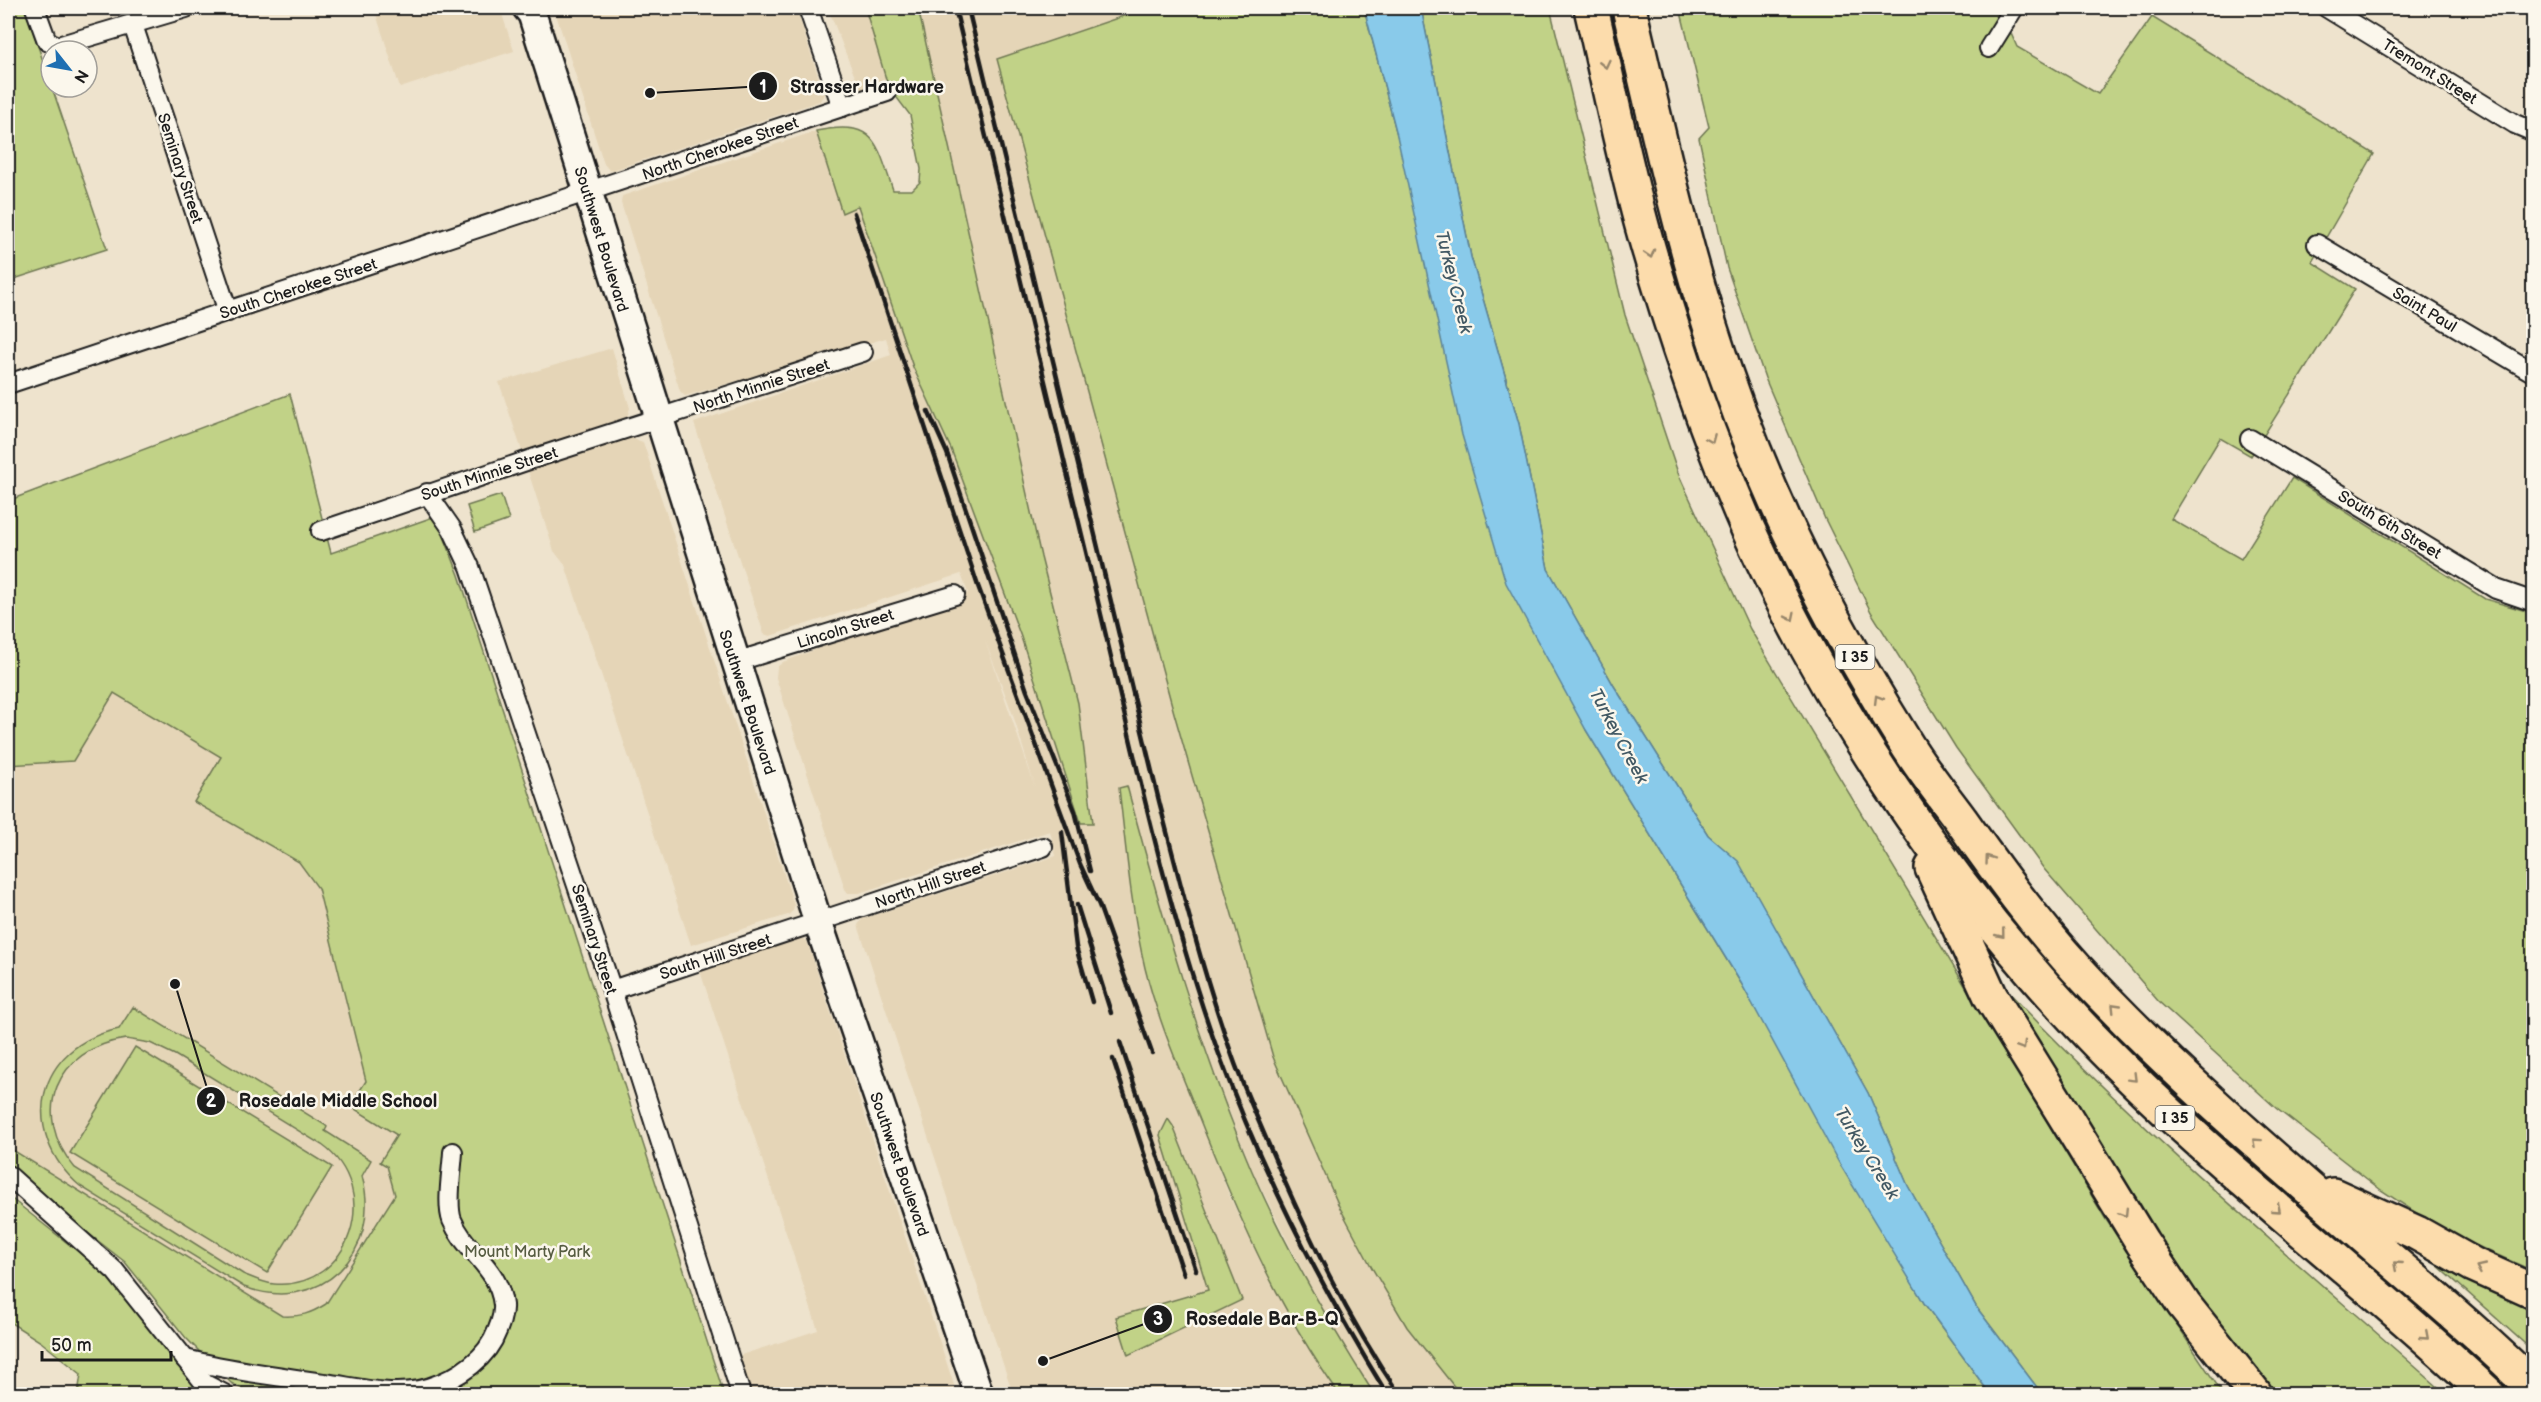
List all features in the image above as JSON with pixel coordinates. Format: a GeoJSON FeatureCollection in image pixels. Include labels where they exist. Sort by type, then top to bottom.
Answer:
{"type":"FeatureCollection","features":[{"type":"Feature","properties":{"kind":"highway","name":"I 35"},"geometry":{"type":"LineString","coordinates":[[1591,8],[1644,235],[1674,333],[1707,428],[1749,530],[1798,630],[1845,715],[1903,804],[1962,885],[2026,964],[2079,1023],[2139,1084],[2219,1158],[2447,1356],[2488,1395]]}},
{"type":"Feature","properties":{"kind":"highway","name":"I 35"},"geometry":{"type":"LineString","coordinates":[[1629,8],[1678,216],[1711,332],[1743,420],[1779,505],[1860,668],[1904,741],[2013,893],[2075,967],[2205,1095],[2534,1388]]}},
{"type":"Feature","properties":{"kind":"highway"},"geometry":{"type":"LineString","coordinates":[[1903,804],[1991,996],[2142,1242],[2184,1305],[2255,1395]]}},
{"type":"Feature","properties":{"kind":"highway"},"geometry":{"type":"LineString","coordinates":[[2300,1180],[2417,1233],[2474,1265],[2534,1292]]}},
{"type":"Feature","properties":{"kind":"main road","name":"Southwest Boulevard"},"geometry":{"type":"LineString","coordinates":[[527,8],[532,14],[818,922],[979,1395]]}},
{"type":"Feature","properties":{"kind":"street"},"geometry":{"type":"LineString","coordinates":[[35,8],[47,41],[58,46],[186,8]]}},
{"type":"Feature","properties":{"kind":"street"},"geometry":{"type":"LineString","coordinates":[[808,8],[842,107]]}},
{"type":"Feature","properties":{"kind":"street"},"geometry":{"type":"LineString","coordinates":[[1989,48],[2014,8]]}},
{"type":"Feature","properties":{"kind":"street","name":"Tremont Street"},"geometry":{"type":"LineString","coordinates":[[2327,8],[2515,124],[2534,132]]}},
{"type":"Feature","properties":{"kind":"street","name":"Seminary Street"},"geometry":{"type":"LineString","coordinates":[[133,25],[228,312]]}},
{"type":"Feature","properties":{"kind":"street","name":"North Cherokee Street"},"geometry":{"type":"LineString","coordinates":[[588,192],[887,92]]}},
{"type":"Feature","properties":{"kind":"street","name":"South Cherokee Street"},"geometry":{"type":"LineString","coordinates":[[8,384],[588,192]]}},
{"type":"Feature","properties":{"kind":"street","name":"Saint Paul"},"geometry":{"type":"LineString","coordinates":[[2317,244],[2534,373]]}},
{"type":"Feature","properties":{"kind":"street","name":"North Minnie Street"},"geometry":{"type":"LineString","coordinates":[[658,418],[863,352]]}},
{"type":"Feature","properties":{"kind":"street","name":"South Minnie Street"},"geometry":{"type":"LineString","coordinates":[[321,531],[658,418]]}},
{"type":"Feature","properties":{"kind":"street","name":"South 6th Street"},"geometry":{"type":"LineString","coordinates":[[2250,439],[2496,589],[2534,602]]}},
{"type":"Feature","properties":{"kind":"street","name":"Seminary Street"},"geometry":{"type":"LineString","coordinates":[[427,494],[452,529],[470,567],[612,990],[741,1395]]}},
{"type":"Feature","properties":{"kind":"street","name":"Lincoln Street"},"geometry":{"type":"LineString","coordinates":[[735,662],[955,595]]}},
{"type":"Feature","properties":{"kind":"street","name":"North Hill Street"},"geometry":{"type":"LineString","coordinates":[[818,922],[1043,847]]}},
{"type":"Feature","properties":{"kind":"street","name":"South Hill Street"},"geometry":{"type":"LineString","coordinates":[[612,990],[818,922]]}},
{"type":"Feature","properties":{"kind":"street"},"geometry":{"type":"LineString","coordinates":[[185,1359],[217,1367],[389,1392],[420,1390],[459,1374],[487,1350],[500,1326],[503,1307],[499,1288],[489,1268],[453,1221],[450,1209],[453,1152]]}},
{"type":"Feature","properties":{"kind":"street"},"geometry":{"type":"LineString","coordinates":[[8,1175],[115,1271],[206,1383],[224,1395]]}},
{"type":"Feature","properties":{"kind":"shaded area"},"geometry":{"type":"Polygon","coordinates":[[[374,8],[500,8],[514,51],[400,88],[374,8]]]}},
{"type":"Feature","properties":{"kind":"shaded area"},"geometry":{"type":"Polygon","coordinates":[[[554,8],[796,8],[824,94],[820,101],[610,171],[604,164],[554,8]]]}},
{"type":"Feature","properties":{"kind":"shaded area"},"geometry":{"type":"Polygon","coordinates":[[[828,8],[865,8],[888,86],[862,95],[828,8]]]}},
{"type":"Feature","properties":{"kind":"shaded area"},"geometry":{"type":"Polygon","coordinates":[[[918,8],[1147,8],[997,59],[1174,713],[1273,1057],[1339,1206],[1372,1268],[1407,1327],[1460,1394],[1374,1394],[1327,1320],[1253,1172],[1212,1068],[1172,950],[1127,786],[1135,923],[1155,1004],[1229,1195],[1261,1263],[1339,1394],[1013,1394],[858,925],[862,919],[1056,856],[1050,831],[859,893],[848,893],[845,889],[776,678],[777,667],[783,662],[881,624],[968,593],[961,574],[770,636],[764,634],[694,423],[891,355],[886,338],[685,396],[680,391],[621,203],[622,196],[816,131],[842,212],[858,206],[913,367],[951,449],[1021,637],[1081,823],[1092,823],[1092,796],[1090,796],[1078,703],[1041,557],[918,8]],[[985,640],[1035,787],[1013,715],[985,640]],[[1173,1126],[1208,1290],[1182,1297],[1242,1300],[1213,1231],[1173,1126]]]}},
{"type":"Feature","properties":{"kind":"shaded area"},"geometry":{"type":"Polygon","coordinates":[[[612,348],[630,408],[627,417],[522,451],[499,382],[612,348]]]}},
{"type":"Feature","properties":{"kind":"shaded area"},"geometry":{"type":"Polygon","coordinates":[[[631,438],[643,442],[794,905],[793,911],[788,915],[691,945],[565,565],[554,551],[528,471],[631,438]]]}},
{"type":"Feature","properties":{"kind":"shaded area"},"geometry":{"type":"Polygon","coordinates":[[[114,692],[222,757],[195,802],[299,862],[318,888],[366,1081],[397,1135],[387,1166],[395,1195],[326,1304],[310,1314],[296,1317],[282,1316],[8,1147],[8,765],[73,761],[114,692]]]}},
{"type":"Feature","properties":{"kind":"shaded area"},"geometry":{"type":"Polygon","coordinates":[[[800,938],[807,941],[957,1394],[749,1394],[738,1356],[818,1330],[699,968],[800,938]]]}},
{"type":"Feature","properties":{"kind":"green space"},"geometry":{"type":"Polygon","coordinates":[[[8,8],[25,8],[39,49],[39,99],[56,99],[107,249],[8,281],[8,8]]]}},
{"type":"Feature","properties":{"kind":"green space"},"geometry":{"type":"Polygon","coordinates":[[[865,8],[918,8],[1041,557],[1078,703],[1093,823],[1081,823],[1021,637],[951,449],[913,367],[858,206],[842,213],[816,131],[836,128],[862,132],[877,146],[893,190],[912,190],[920,182],[921,169],[910,115],[888,86],[865,8]]]}},
{"type":"Feature","properties":{"kind":"green space"},"geometry":{"type":"Polygon","coordinates":[[[1147,8],[1364,8],[1396,131],[1586,730],[1741,983],[1924,1303],[1990,1394],[1460,1394],[1407,1327],[1339,1206],[1273,1057],[1174,713],[997,59],[1147,8]]]}},
{"type":"Feature","properties":{"kind":"green space"},"geometry":{"type":"Polygon","coordinates":[[[1421,8],[1550,8],[1625,315],[1678,473],[1750,629],[2105,1218],[2223,1394],[2042,1394],[1977,1308],[1908,1186],[1868,1093],[1738,862],[1708,835],[1614,686],[1548,569],[1519,424],[1471,257],[1421,8]]]}},
{"type":"Feature","properties":{"kind":"green space"},"geometry":{"type":"Polygon","coordinates":[[[1680,8],[1995,8],[2001,11],[2017,47],[2098,94],[2152,17],[2374,154],[2312,262],[2355,289],[2251,456],[2220,438],[2171,519],[2241,559],[2292,478],[2485,599],[2533,613],[2533,1271],[2444,1231],[2381,1190],[2277,1109],[2159,1002],[2044,869],[1956,748],[1871,612],[1825,519],[1765,378],[1727,268],[1699,138],[1709,127],[1680,8]]]}},
{"type":"Feature","properties":{"kind":"green space","name":"Mount Marty Park"},"geometry":{"type":"Polygon","coordinates":[[[290,394],[331,553],[436,516],[459,575],[724,1394],[251,1394],[231,1383],[186,1338],[125,1262],[19,1179],[8,1164],[8,1147],[282,1316],[305,1314],[326,1304],[395,1195],[387,1166],[380,1162],[397,1135],[350,1106],[366,1081],[318,888],[299,862],[194,802],[221,757],[114,693],[73,761],[8,765],[8,495],[10,500],[290,394]]]}},
{"type":"Feature","properties":{"kind":"green space"},"geometry":{"type":"Polygon","coordinates":[[[501,495],[509,520],[475,532],[467,506],[501,495]]]}},
{"type":"Feature","properties":{"kind":"green space"},"geometry":{"type":"Polygon","coordinates":[[[1127,786],[1198,1029],[1252,1171],[1294,1257],[1374,1394],[1339,1394],[1317,1361],[1296,1327],[1259,1256],[1211,1147],[1168,1040],[1145,968],[1132,901],[1119,788],[1127,786]]]}},
{"type":"Feature","properties":{"kind":"green space"},"geometry":{"type":"Polygon","coordinates":[[[2003,986],[2164,1145],[2446,1394],[2267,1394],[2217,1334],[2003,986]]]}},
{"type":"Feature","properties":{"kind":"green space"},"geometry":{"type":"Polygon","coordinates":[[[133,1007],[325,1125],[327,1127],[325,1131],[371,1160],[362,1176],[366,1204],[363,1230],[354,1252],[339,1271],[320,1284],[297,1292],[272,1293],[244,1287],[80,1186],[60,1164],[48,1141],[43,1117],[45,1093],[54,1071],[69,1053],[91,1038],[119,1029],[133,1007]],[[126,1039],[102,1045],[82,1055],[67,1070],[57,1087],[52,1106],[54,1126],[61,1147],[75,1168],[243,1274],[274,1284],[301,1282],[323,1271],[339,1254],[350,1233],[354,1210],[351,1186],[341,1164],[322,1145],[175,1055],[150,1043],[126,1039]]]}},
{"type":"Feature","properties":{"kind":"green space"},"geometry":{"type":"Polygon","coordinates":[[[135,1047],[332,1167],[267,1273],[70,1153],[135,1047]]]}},
{"type":"Feature","properties":{"kind":"green space"},"geometry":{"type":"Polygon","coordinates":[[[1168,1119],[1173,1126],[1242,1300],[1128,1355],[1116,1317],[1208,1290],[1160,1135],[1168,1119]]]}},
{"type":"Feature","properties":{"kind":"green space"},"geometry":{"type":"Polygon","coordinates":[[[8,1196],[85,1257],[116,1286],[211,1394],[78,1394],[81,1374],[41,1342],[8,1321],[8,1196]]]}},
{"type":"Feature","properties":{"kind":"green space"},"geometry":{"type":"Polygon","coordinates":[[[2440,1257],[2533,1303],[2533,1351],[2436,1264],[2440,1257]]]}},
{"type":"Feature","properties":{"kind":"water","name":"Turkey Creek"},"geometry":{"type":"Polygon","coordinates":[[[1364,8],[1421,8],[1471,257],[1519,424],[1548,569],[1614,686],[1708,835],[1738,861],[1868,1093],[1908,1186],[1977,1308],[2042,1394],[1990,1394],[1924,1303],[1839,1163],[1741,983],[1586,730],[1506,583],[1462,435],[1396,131],[1364,8]]]}},
{"type":"Feature","properties":{"kind":"railway"},"geometry":{"type":"LineString","coordinates":[[955,8],[1149,817],[1197,990],[1233,1091],[1292,1224],[1387,1394]]}},
{"type":"Feature","properties":{"kind":"railway"},"geometry":{"type":"LineString","coordinates":[[968,8],[1159,801],[1202,962],[1233,1058],[1299,1213],[1345,1306],[1399,1394]]}},
{"type":"Feature","properties":{"kind":"railway"},"geometry":{"type":"LineString","coordinates":[[854,213],[978,586],[1080,864],[1099,905],[1152,1053]]}},
{"type":"Feature","properties":{"kind":"railway"},"geometry":{"type":"LineString","coordinates":[[928,411],[947,453],[1027,691],[1075,811],[1090,871]]}},
{"type":"Feature","properties":{"kind":"railway"},"geometry":{"type":"LineString","coordinates":[[1062,832],[1076,947],[1092,1002]]}},
{"type":"Feature","properties":{"kind":"railway"},"geometry":{"type":"LineString","coordinates":[[1077,905],[1111,1013]]}},
{"type":"Feature","properties":{"kind":"railway"},"geometry":{"type":"LineString","coordinates":[[1120,1042],[1196,1270]]}},
{"type":"Feature","properties":{"kind":"railway"},"geometry":{"type":"LineString","coordinates":[[1113,1059],[1184,1275]]}},
{"type":"Feature","properties":{"kind":"place","name":"Strasser Hardware"},"geometry":{"type":"Point","coordinates":[650,93]}},
{"type":"Feature","properties":{"kind":"place","name":"Rosedale Middle School"},"geometry":{"type":"Point","coordinates":[175,984]}},
{"type":"Feature","properties":{"kind":"place","name":"Rosedale Bar-B-Q"},"geometry":{"type":"Point","coordinates":[1043,1361]}}]}
